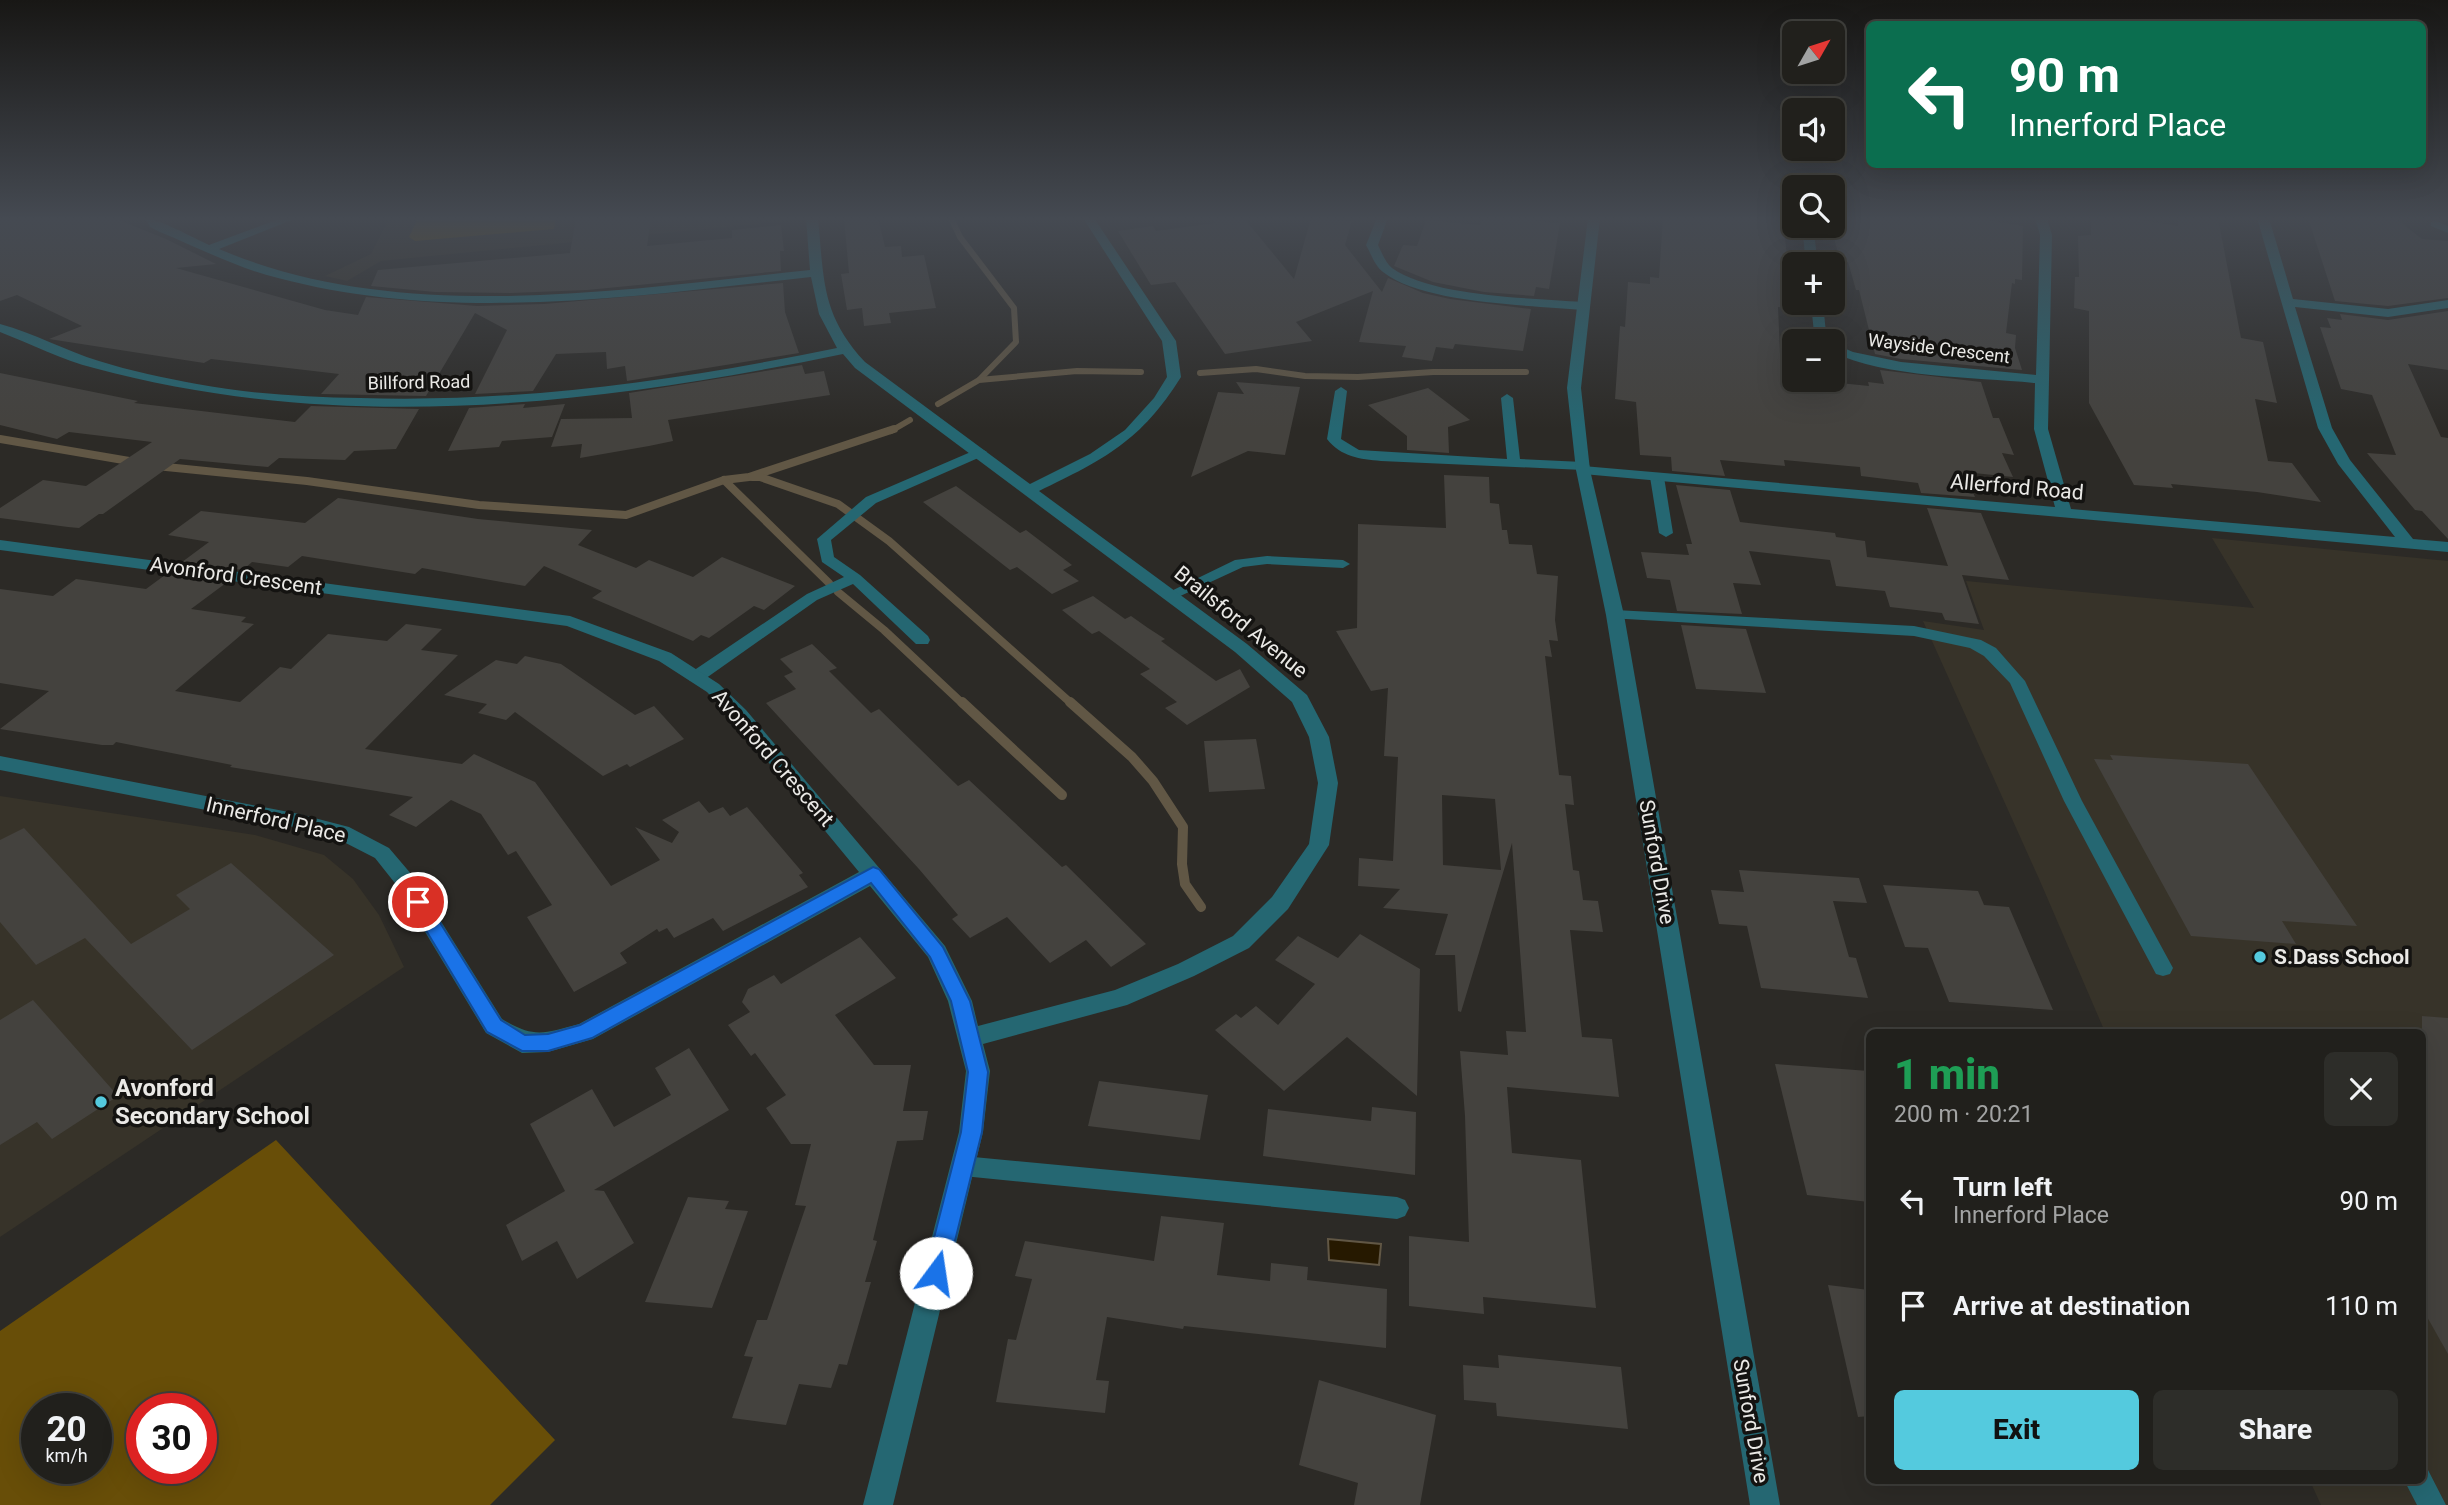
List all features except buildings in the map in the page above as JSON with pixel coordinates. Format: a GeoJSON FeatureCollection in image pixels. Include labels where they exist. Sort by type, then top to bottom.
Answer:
{"type":"FeatureCollection","features":[{"type":"Feature","properties":{"kind":"street"},"geometry":{"type":"LineString","coordinates":[[342,288],[407,296],[566,296],[673,288]]}},
{"type":"Feature","properties":{"kind":"street","name":"Brailsford Avenue"},"geometry":{"type":"LineString","coordinates":[[819,288],[823,314],[832,332],[860,365],[1031,489],[1241,648],[1300,699],[1319,737],[1328,783],[1319,845],[1280,903],[1241,942],[1186,970],[1119,998],[969,1038]]}},
{"type":"Feature","properties":{"kind":"street"},"geometry":{"type":"LineString","coordinates":[[1031,489],[1119,444],[1145,421],[1174,377],[1168,341],[1134,288]]}},
{"type":"Feature","properties":{"kind":"street"},"geometry":{"type":"LineString","coordinates":[[1433,288],[1582,306]]}},
{"type":"Feature","properties":{"kind":"street","name":"Sunford Drive"},"geometry":{"type":"LineString","coordinates":[[1584,288],[1574,388],[1583,468],[1615,615],[1765,1505]]}},
{"type":"Feature","properties":{"kind":"street"},"geometry":{"type":"LineString","coordinates":[[2045,288],[2041,429],[2064,512]]}},
{"type":"Feature","properties":{"kind":"street"},"geometry":{"type":"LineString","coordinates":[[2284,288],[2325,428],[2343,461],[2408,543]]}},
{"type":"Feature","properties":{"kind":"street"},"geometry":{"type":"LineString","coordinates":[[2288,302],[2388,313],[2448,304]]}},
{"type":"Feature","properties":{"kind":"street","name":"Billford Road"},"geometry":{"type":"LineString","coordinates":[[0,328],[67,357],[133,376],[258,396],[356,402],[465,401],[577,394],[688,381],[845,350]]}},
{"type":"Feature","properties":{"kind":"street","name":"Wayside Crescent"},"geometry":{"type":"LineString","coordinates":[[1845,352],[1862,359],[1892,364],[2043,380]]}},
{"type":"Feature","properties":{"kind":"street","name":"Allerford Road"},"geometry":{"type":"LineString","coordinates":[[1583,468],[1657,477],[2448,547]]}},
{"type":"Feature","properties":{"kind":"street","name":"Avonford Crescent"},"geometry":{"type":"LineString","coordinates":[[0,545],[570,621],[665,657],[696,677],[739,714],[937,953],[960,1001],[978,1072],[971,1132],[878,1505]]}},
{"type":"Feature","properties":{"kind":"street","name":"Innerford Place"},"geometry":{"type":"LineString","coordinates":[[0,763],[299,821],[342,832],[382,853],[405,881],[494,1026],[522,1043],[548,1042],[585,1032],[873,874]]}},
{"type":"Feature","properties":{"kind":"lane"},"geometry":{"type":"LineString","coordinates":[[1341,391],[1334,439],[1340,447],[1353,453],[1583,468]]}},
{"type":"Feature","properties":{"kind":"lane"},"geometry":{"type":"LineString","coordinates":[[1507,398],[1514,463]]}},
{"type":"Feature","properties":{"kind":"lane"},"geometry":{"type":"LineString","coordinates":[[922,640],[855,578],[827,559],[824,539],[864,505],[902,484],[980,452]]}},
{"type":"Feature","properties":{"kind":"lane"},"geometry":{"type":"LineString","coordinates":[[1657,477],[1666,533]]}},
{"type":"Feature","properties":{"kind":"lane"},"geometry":{"type":"LineString","coordinates":[[1171,595],[1240,563],[1267,560],[1343,564]]}},
{"type":"Feature","properties":{"kind":"lane"},"geometry":{"type":"LineString","coordinates":[[696,677],[812,597],[855,578]]}},
{"type":"Feature","properties":{"kind":"lane"},"geometry":{"type":"LineString","coordinates":[[1615,615],[1914,631],[1960,639],[1990,652],[2017,681],[2073,801],[2162,968]]}},
{"type":"Feature","properties":{"kind":"lane"},"geometry":{"type":"LineString","coordinates":[[963,1166],[1397,1208]]}},
{"type":"Feature","properties":{"kind":"lane"},"geometry":{"type":"LineString","coordinates":[[2420,1484],[2432,1505]]}},
{"type":"Feature","properties":{"kind":"shaded area","name":"S.Dass School"},"geometry":{"type":"Polygon","coordinates":[[[2212,538],[2448,561],[2448,1505],[2321,1505],[2311,1484],[2426,1484],[2426,1029],[2104,1029],[1923,621],[1984,630],[1966,581],[2254,608],[2212,538]]]}},
{"type":"Feature","properties":{"kind":"shaded area","name":"Avonford Secondary School"},"geometry":{"type":"Polygon","coordinates":[[[0,796],[255,835],[324,855],[353,879],[379,915],[404,967],[0,1237],[0,796]]]}},
{"type":"Feature","properties":{"kind":"shaded area"},"geometry":{"type":"Polygon","coordinates":[[[276,1140],[555,1440],[490,1505],[0,1505],[0,1331],[276,1140]]]}},
{"type":"Feature","properties":{"kind":"shaded area"},"geometry":{"type":"Polygon","coordinates":[[[1328,1239],[1381,1244],[1379,1265],[1329,1260],[1328,1239]]]}},
{"type":"Feature","properties":{"kind":"waterway"},"geometry":{"type":"LineString","coordinates":[[980,379],[1016,342],[1014,308],[999,288]]}},
{"type":"Feature","properties":{"kind":"waterway"},"geometry":{"type":"LineString","coordinates":[[1200,373],[1256,369],[1305,376],[1358,377],[1433,372],[1526,372]]}},
{"type":"Feature","properties":{"kind":"waterway"},"geometry":{"type":"LineString","coordinates":[[938,404],[979,380],[1077,371],[1141,372]]}},
{"type":"Feature","properties":{"kind":"waterway"},"geometry":{"type":"LineString","coordinates":[[891,431],[910,420]]}},
{"type":"Feature","properties":{"kind":"waterway"},"geometry":{"type":"LineString","coordinates":[[724,480],[749,477],[894,429]]}},
{"type":"Feature","properties":{"kind":"waterway"},"geometry":{"type":"LineString","coordinates":[[0,439],[135,462]]}},
{"type":"Feature","properties":{"kind":"waterway"},"geometry":{"type":"LineString","coordinates":[[156,466],[307,481],[479,505],[626,515],[724,480]]}},
{"type":"Feature","properties":{"kind":"waterway"},"geometry":{"type":"LineString","coordinates":[[752,477],[760,477],[838,504],[889,541],[1072,704]]}},
{"type":"Feature","properties":{"kind":"waterway"},"geometry":{"type":"LineString","coordinates":[[724,480],[829,583]]}},
{"type":"Feature","properties":{"kind":"waterway"},"geometry":{"type":"LineString","coordinates":[[838,592],[884,630],[963,704]]}},
{"type":"Feature","properties":{"kind":"waterway"},"geometry":{"type":"LineString","coordinates":[[962,702],[1062,795]]}},
{"type":"Feature","properties":{"kind":"waterway"},"geometry":{"type":"LineString","coordinates":[[1070,702],[1132,757],[1153,781],[1183,827],[1182,864],[1185,884],[1201,907]]}},
{"type":"Feature","properties":{"kind":"place","name":"S.Dass School"},"geometry":{"type":"Point","coordinates":[2260,957]}},
{"type":"Feature","properties":{"kind":"place","name":"Avonford Secondary School"},"geometry":{"type":"Point","coordinates":[101,1102]}},
{"type":"Feature","properties":{"kind":"route"},"geometry":{"type":"LineString","coordinates":[[418,902],[494,1026],[522,1043],[548,1042],[585,1032],[873,874],[937,953],[960,1001],[978,1072],[971,1132],[936,1273]]}}]}
